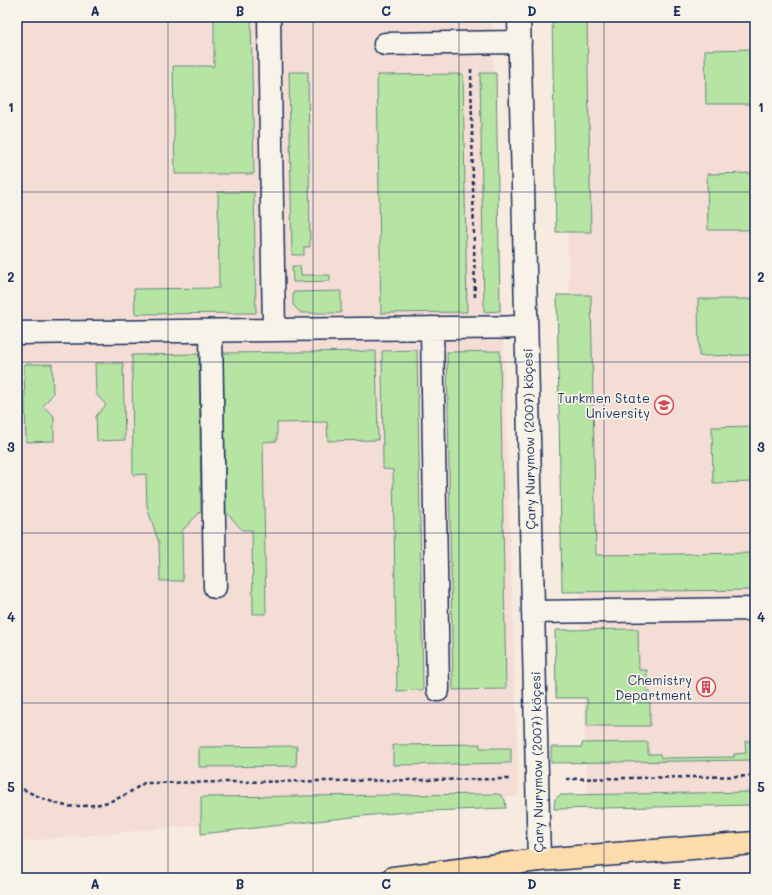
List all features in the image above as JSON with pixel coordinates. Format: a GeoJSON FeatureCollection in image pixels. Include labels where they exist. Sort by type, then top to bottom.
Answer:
{"type":"FeatureCollection","features":[{"type":"Feature","properties":{"kind":"main road"},"geometry":{"type":"LineString","coordinates":[[393,878],[539,860],[755,844]]}},
{"type":"Feature","properties":{"kind":"street"},"geometry":{"type":"LineString","coordinates":[[269,17],[274,330]]}},
{"type":"Feature","properties":{"kind":"street","name":"Çary Nurymow (2007) köçesi"},"geometry":{"type":"LineString","coordinates":[[519,17],[539,860]]}},
{"type":"Feature","properties":{"kind":"street"},"geometry":{"type":"LineString","coordinates":[[385,44],[520,42]]}},
{"type":"Feature","properties":{"kind":"street"},"geometry":{"type":"LineString","coordinates":[[17,333],[526,327]]}},
{"type":"Feature","properties":{"kind":"street"},"geometry":{"type":"LineString","coordinates":[[432,328],[438,690]]}},
{"type":"Feature","properties":{"kind":"street"},"geometry":{"type":"LineString","coordinates":[[211,331],[215,587]]}},
{"type":"Feature","properties":{"kind":"street"},"geometry":{"type":"LineString","coordinates":[[533,612],[755,609]]}},
{"type":"Feature","properties":{"kind":"path"},"geometry":{"type":"LineString","coordinates":[[471,43],[476,328]]}},
{"type":"Feature","properties":{"kind":"path"},"geometry":{"type":"LineString","coordinates":[[17,786],[36,796],[67,806],[92,806],[112,801],[144,783],[755,776]]}},
{"type":"Feature","properties":{"kind":"shaded area"},"geometry":{"type":"Polygon","coordinates":[[[17,17],[492,17],[519,796],[17,842],[17,17]]]}},
{"type":"Feature","properties":{"kind":"shaded area","name":"Turkmen State University"},"geometry":{"type":"Polygon","coordinates":[[[560,17],[755,17],[755,794],[587,797],[560,17]]]}},
{"type":"Feature","properties":{"kind":"green space"},"geometry":{"type":"Polygon","coordinates":[[[214,17],[251,17],[254,174],[175,174],[173,66],[214,66],[214,17]]]}},
{"type":"Feature","properties":{"kind":"green space"},"geometry":{"type":"Polygon","coordinates":[[[552,17],[587,17],[591,232],[556,232],[552,17]]]}},
{"type":"Feature","properties":{"kind":"green space"},"geometry":{"type":"Polygon","coordinates":[[[755,49],[755,104],[706,104],[705,50],[755,49]]]}},
{"type":"Feature","properties":{"kind":"green space"},"geometry":{"type":"Polygon","coordinates":[[[289,72],[308,72],[310,247],[304,247],[304,255],[292,255],[289,72]]]}},
{"type":"Feature","properties":{"kind":"green space"},"geometry":{"type":"Polygon","coordinates":[[[480,73],[496,73],[500,311],[484,312],[480,73]]]}},
{"type":"Feature","properties":{"kind":"green space"},"geometry":{"type":"Polygon","coordinates":[[[463,74],[467,312],[381,313],[377,75],[463,74]]]}},
{"type":"Feature","properties":{"kind":"green space"},"geometry":{"type":"Polygon","coordinates":[[[755,173],[755,230],[708,230],[707,174],[755,173]]]}},
{"type":"Feature","properties":{"kind":"green space"},"geometry":{"type":"Polygon","coordinates":[[[218,192],[254,192],[256,313],[135,314],[134,289],[219,288],[218,192]]]}},
{"type":"Feature","properties":{"kind":"green space"},"geometry":{"type":"Polygon","coordinates":[[[292,266],[300,266],[301,275],[330,275],[330,281],[293,282],[292,266]]]}},
{"type":"Feature","properties":{"kind":"green space"},"geometry":{"type":"Polygon","coordinates":[[[341,291],[341,313],[301,313],[293,305],[293,292],[341,291]]]}},
{"type":"Feature","properties":{"kind":"green space"},"geometry":{"type":"Polygon","coordinates":[[[557,295],[591,295],[596,555],[755,553],[755,590],[562,592],[557,295]]]}},
{"type":"Feature","properties":{"kind":"green space"},"geometry":{"type":"Polygon","coordinates":[[[698,299],[755,299],[755,355],[699,356],[698,299]]]}},
{"type":"Feature","properties":{"kind":"green space"},"geometry":{"type":"Polygon","coordinates":[[[417,350],[423,690],[397,691],[393,470],[383,469],[382,351],[417,350]]]}},
{"type":"Feature","properties":{"kind":"green space"},"geometry":{"type":"Polygon","coordinates":[[[376,351],[378,440],[328,441],[327,422],[277,423],[277,441],[263,442],[266,614],[253,614],[252,530],[242,530],[226,512],[223,353],[376,351]]]}},
{"type":"Feature","properties":{"kind":"green space"},"geometry":{"type":"Polygon","coordinates":[[[500,351],[506,689],[453,690],[447,352],[500,351]]]}},
{"type":"Feature","properties":{"kind":"green space"},"geometry":{"type":"Polygon","coordinates":[[[199,354],[201,511],[182,531],[183,581],[160,581],[159,543],[147,507],[146,474],[133,475],[132,355],[199,354]]]}},
{"type":"Feature","properties":{"kind":"green space"},"geometry":{"type":"Polygon","coordinates":[[[95,363],[123,363],[125,440],[97,441],[96,416],[106,405],[96,394],[95,363]]]}},
{"type":"Feature","properties":{"kind":"green space"},"geometry":{"type":"Polygon","coordinates":[[[24,364],[52,364],[53,394],[43,406],[54,416],[54,441],[26,442],[24,364]]]}},
{"type":"Feature","properties":{"kind":"green space"},"geometry":{"type":"Polygon","coordinates":[[[755,426],[755,482],[713,483],[712,427],[755,426]]]}},
{"type":"Feature","properties":{"kind":"green space"},"geometry":{"type":"Polygon","coordinates":[[[638,629],[639,670],[647,670],[647,691],[650,692],[650,726],[587,726],[587,698],[556,698],[555,630],[638,629]]]}},
{"type":"Feature","properties":{"kind":"green space"},"geometry":{"type":"Polygon","coordinates":[[[745,741],[755,741],[755,760],[551,763],[551,747],[582,747],[582,743],[648,742],[648,754],[660,754],[661,758],[734,757],[734,754],[746,753],[745,741]]]}},
{"type":"Feature","properties":{"kind":"green space"},"geometry":{"type":"Polygon","coordinates":[[[480,744],[480,748],[511,748],[511,763],[393,765],[393,745],[480,744]]]}},
{"type":"Feature","properties":{"kind":"green space"},"geometry":{"type":"Polygon","coordinates":[[[297,746],[296,766],[199,767],[199,747],[297,746]]]}},
{"type":"Feature","properties":{"kind":"green space"},"geometry":{"type":"Polygon","coordinates":[[[755,792],[755,805],[554,809],[555,799],[560,795],[755,792]]]}},
{"type":"Feature","properties":{"kind":"green space"},"geometry":{"type":"Polygon","coordinates":[[[501,795],[505,800],[506,808],[406,812],[201,834],[201,797],[501,795]]]}},
{"type":"Feature","properties":{"kind":"place","name":"Turkmen State University"},"geometry":{"type":"Point","coordinates":[664,405]}},
{"type":"Feature","properties":{"kind":"place","name":"Chemistry Department"},"geometry":{"type":"Point","coordinates":[706,687]}}]}
